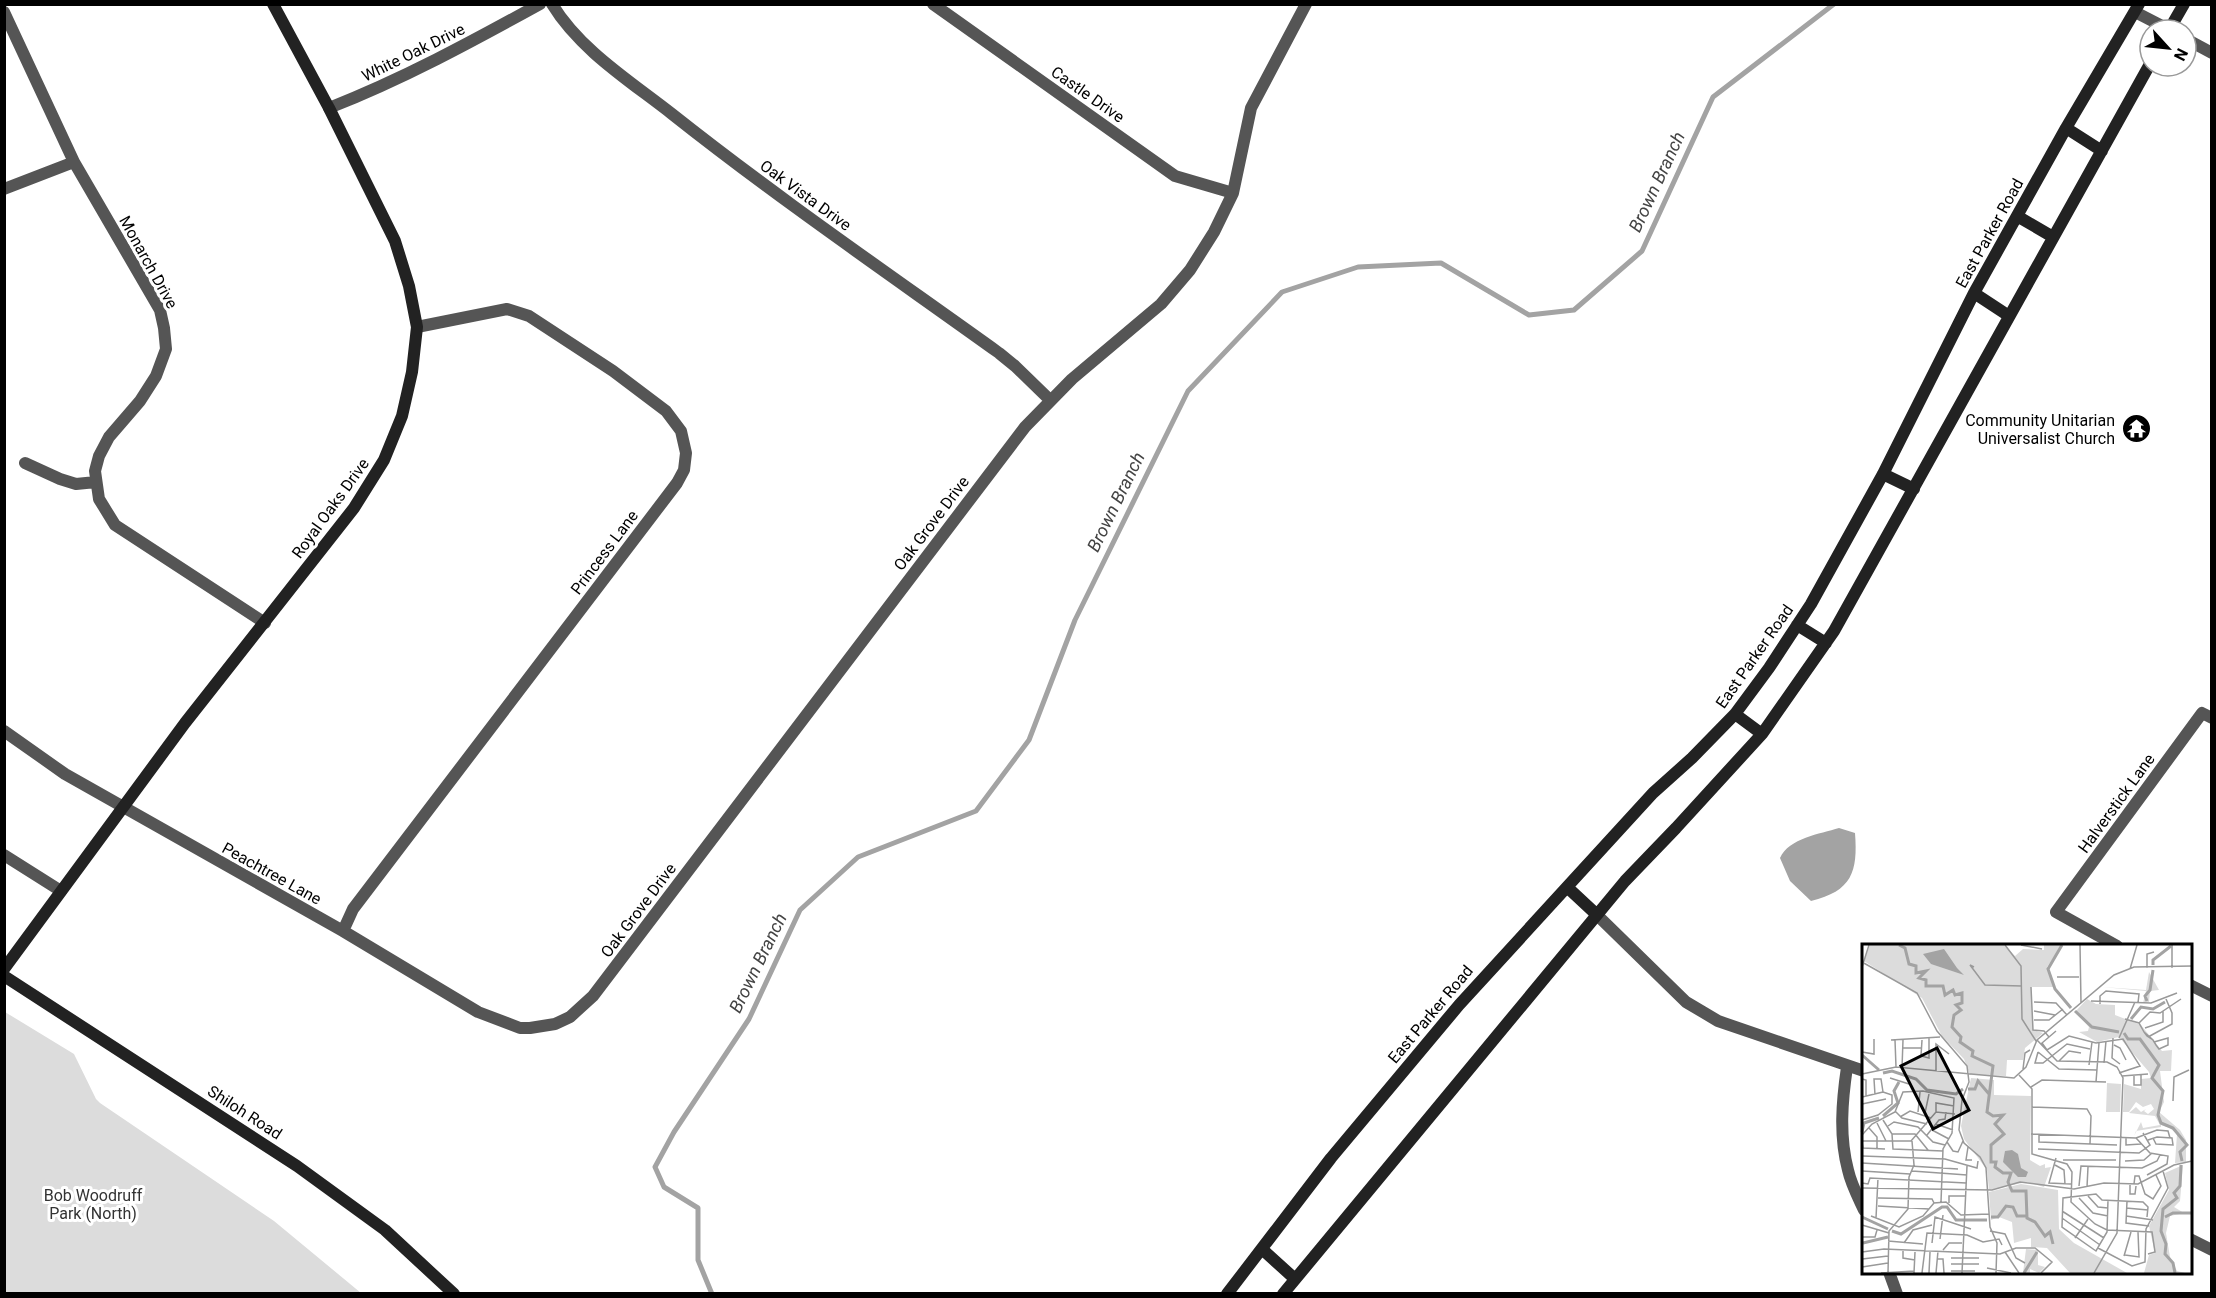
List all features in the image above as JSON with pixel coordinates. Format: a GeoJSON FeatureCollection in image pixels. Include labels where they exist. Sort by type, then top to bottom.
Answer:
{"type":"FeatureCollection","features":[{"type":"Feature","properties":{"kind":"main road","name":"Royal Oaks Drive"},"geometry":{"type":"LineString","coordinates":[[4,969],[185,723],[354,508],[384,459],[402,416],[412,372],[417,327],[409,286],[395,241],[329,108],[273,4]]}},
{"type":"Feature","properties":{"kind":"main road"},"geometry":{"type":"LineString","coordinates":[[2176,18],[2184,4]]}},
{"type":"Feature","properties":{"kind":"main road","name":"East Parker Road"},"geometry":{"type":"LineString","coordinates":[[1227,1293],[1331,1158],[1459,1005],[1653,793],[1692,759],[1735,714],[1811,604],[1884,474],[1974,293],[2066,128],[2137,8]]}},
{"type":"Feature","properties":{"kind":"main road"},"geometry":{"type":"LineString","coordinates":[[1283,1293],[1624,881],[1762,734],[1826,643],[2142,78]]}},
{"type":"Feature","properties":{"kind":"main road"},"geometry":{"type":"LineString","coordinates":[[2066,128],[2102,151]]}},
{"type":"Feature","properties":{"kind":"main road"},"geometry":{"type":"LineString","coordinates":[[2017,216],[2053,237]]}},
{"type":"Feature","properties":{"kind":"main road"},"geometry":{"type":"LineString","coordinates":[[1974,293],[2009,316]]}},
{"type":"Feature","properties":{"kind":"main road"},"geometry":{"type":"LineString","coordinates":[[1884,474],[1914,489]]}},
{"type":"Feature","properties":{"kind":"main road"},"geometry":{"type":"LineString","coordinates":[[1797,625],[1826,643]]}},
{"type":"Feature","properties":{"kind":"main road"},"geometry":{"type":"LineString","coordinates":[[1735,714],[1762,734]]}},
{"type":"Feature","properties":{"kind":"main road"},"geometry":{"type":"LineString","coordinates":[[1567,887],[1596,914]]}},
{"type":"Feature","properties":{"kind":"main road","name":"Shiloh Road"},"geometry":{"type":"LineString","coordinates":[[4,976],[297,1166],[386,1230],[454,1293]]}},
{"type":"Feature","properties":{"kind":"main road"},"geometry":{"type":"LineString","coordinates":[[1262,1249],[1295,1279]]}},
{"type":"Feature","properties":{"kind":"street","name":"White Oak Drive"},"geometry":{"type":"LineString","coordinates":[[329,108],[373,91],[446,56],[540,4]]}},
{"type":"Feature","properties":{"kind":"street","name":"Oak Vista Drive"},"geometry":{"type":"LineString","coordinates":[[552,4],[562,22],[616,72],[738,167],[999,353],[1050,400]]}},
{"type":"Feature","properties":{"kind":"street","name":"Castle Drive"},"geometry":{"type":"LineString","coordinates":[[933,4],[1175,176],[1233,193]]}},
{"type":"Feature","properties":{"kind":"street","name":"Oak Grove Drive"},"geometry":{"type":"LineString","coordinates":[[530,1028],[555,1024],[570,1017],[594,996],[1025,427],[1072,379],[1161,304],[1190,270],[1214,232],[1233,193],[1251,108],[1306,4]]}},
{"type":"Feature","properties":{"kind":"street"},"geometry":{"type":"LineString","coordinates":[[2137,8],[2152,18]]}},
{"type":"Feature","properties":{"kind":"street","name":"Monarch Drive"},"geometry":{"type":"LineString","coordinates":[[4,12],[74,162],[160,310],[164,328],[166,349],[156,375],[140,401],[109,437],[95,471],[96,482]]}},
{"type":"Feature","properties":{"kind":"street"},"geometry":{"type":"LineString","coordinates":[[4,189],[74,162]]}},
{"type":"Feature","properties":{"kind":"street","name":"Princess Lane"},"geometry":{"type":"LineString","coordinates":[[343,931],[353,909],[677,483],[684,470],[686,453],[681,430],[666,411],[613,371],[529,316],[507,309],[417,327]]}},
{"type":"Feature","properties":{"kind":"street"},"geometry":{"type":"LineString","coordinates":[[25,463],[76,484],[96,482],[99,499],[115,525],[265,623]]}},
{"type":"Feature","properties":{"kind":"street","name":"Halverstick Lane"},"geometry":{"type":"LineString","coordinates":[[2115,944],[2056,912],[2207,716]]}},
{"type":"Feature","properties":{"kind":"street","name":"Peachtree Lane"},"geometry":{"type":"LineString","coordinates":[[4,731],[64,774],[343,931],[478,1012],[520,1028],[530,1028]]}},
{"type":"Feature","properties":{"kind":"street"},"geometry":{"type":"LineString","coordinates":[[4,855],[62,891]]}},
{"type":"Feature","properties":{"kind":"street"},"geometry":{"type":"LineString","coordinates":[[1596,914],[1686,1002],[1718,1020],[1862,1071]]}},
{"type":"Feature","properties":{"kind":"street"},"geometry":{"type":"LineString","coordinates":[[2192,986],[2211,996]]}},
{"type":"Feature","properties":{"kind":"street"},"geometry":{"type":"LineString","coordinates":[[1847,1067],[1843,1097],[1842,1137],[1848,1172],[1862,1207]]}},
{"type":"Feature","properties":{"kind":"street"},"geometry":{"type":"LineString","coordinates":[[2192,1240],[2211,1250]]}},
{"type":"Feature","properties":{"kind":"street"},"geometry":{"type":"LineString","coordinates":[[1890,1274],[1898,1293]]}},
{"type":"Feature","properties":{"kind":"green space","name":"Bob Woodruff Park (North)"},"geometry":{"type":"Polygon","coordinates":[[[5,1012],[74,1054],[100,1103],[274,1221],[361,1293],[5,1293],[5,1012]]]}},
{"type":"Feature","properties":{"kind":"shaded area"},"geometry":{"type":"Polygon","coordinates":[[[1839,828],[1855,833],[1855,859],[1850,878],[1836,892],[1811,901],[1790,881],[1780,858],[1784,851],[1798,841],[1839,828]]]}},
{"type":"Feature","properties":{"kind":"waterway","name":"Brown Branch"},"geometry":{"type":"LineString","coordinates":[[712,1294],[698,1260],[698,1208],[664,1187],[655,1167],[674,1132],[749,1019],[800,910],[858,857],[976,811],[1029,740],[1075,620],[1188,391],[1282,292],[1358,267],[1441,263],[1529,315],[1574,310],[1642,251],[1713,97],[1834,4]]}},
{"type":"Feature","properties":{"kind":"place","name":"Community Unitarian Universalist Church"},"geometry":{"type":"Point","coordinates":[2136,429]}}]}
